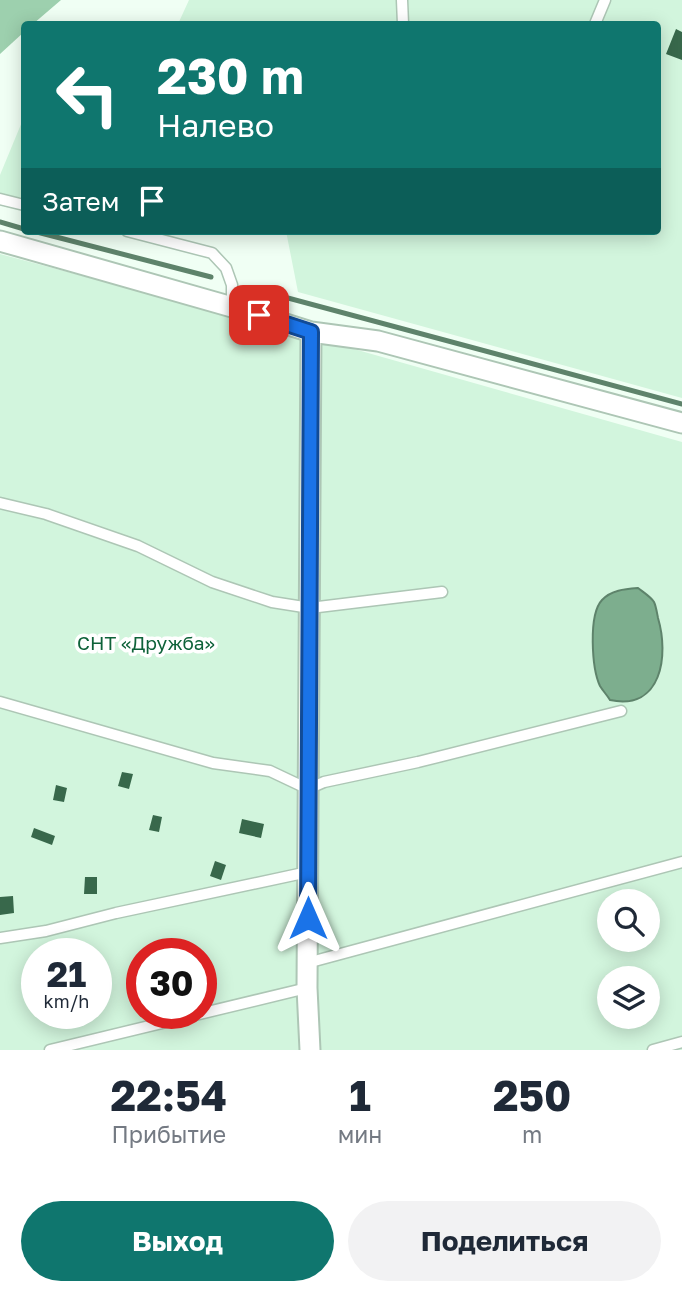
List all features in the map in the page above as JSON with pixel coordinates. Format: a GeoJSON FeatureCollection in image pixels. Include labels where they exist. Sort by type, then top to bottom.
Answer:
{"type":"FeatureCollection","features":[{"type":"Feature","properties":{"kind":"street"},"geometry":{"type":"LineString","coordinates":[[0,241],[311,332],[377,341],[682,423]]}},
{"type":"Feature","properties":{"kind":"street"},"geometry":{"type":"LineString","coordinates":[[310,1050],[307,963],[311,332]]}},
{"type":"Feature","properties":{"kind":"lane"},"geometry":{"type":"LineString","coordinates":[[402,0],[402,21]]}},
{"type":"Feature","properties":{"kind":"lane"},"geometry":{"type":"LineString","coordinates":[[595,21],[605,0]]}},
{"type":"Feature","properties":{"kind":"lane"},"geometry":{"type":"LineString","coordinates":[[0,199],[21,204]]}},
{"type":"Feature","properties":{"kind":"lane"},"geometry":{"type":"LineString","coordinates":[[142,235],[212,253],[226,268],[232,285],[233,307]]}},
{"type":"Feature","properties":{"kind":"lane"},"geometry":{"type":"LineString","coordinates":[[0,503],[46,514],[138,546],[212,582],[272,602],[310,608],[442,592]]}},
{"type":"Feature","properties":{"kind":"lane"},"geometry":{"type":"LineString","coordinates":[[2,705],[213,763],[270,771],[308,789],[338,779],[418,762],[621,711]]}},
{"type":"Feature","properties":{"kind":"lane"},"geometry":{"type":"LineString","coordinates":[[307,963],[682,862]]}},
{"type":"Feature","properties":{"kind":"lane"},"geometry":{"type":"LineString","coordinates":[[0,937],[46,931],[107,915],[308,872]]}},
{"type":"Feature","properties":{"kind":"lane"},"geometry":{"type":"LineString","coordinates":[[50,1050],[307,988]]}},
{"type":"Feature","properties":{"kind":"lane"},"geometry":{"type":"LineString","coordinates":[[653,1050],[682,1042]]}},
{"type":"Feature","properties":{"kind":"green space"},"geometry":{"type":"Polygon","coordinates":[[[189,0],[682,0],[682,398],[298,292],[287,235],[661,235],[661,21],[179,21],[189,0]]]}},
{"type":"Feature","properties":{"kind":"green space"},"geometry":{"type":"Polygon","coordinates":[[[21,124],[21,198],[0,195],[0,175],[21,124]]]}},
{"type":"Feature","properties":{"kind":"green space","name":"СНТ «Дружба»"},"geometry":{"type":"Polygon","coordinates":[[[0,254],[294,332],[682,442],[682,1050],[0,1050],[0,254]]]}},
{"type":"Feature","properties":{"kind":"shaded area"},"geometry":{"type":"Polygon","coordinates":[[[0,0],[61,0],[36,21],[21,21],[21,35],[0,54],[0,0]]]}},
{"type":"Feature","properties":{"kind":"shaded area"},"geometry":{"type":"Polygon","coordinates":[[[638,588],[651,598],[655,605],[662,648],[658,677],[651,689],[641,697],[627,701],[610,700],[600,686],[595,667],[595,617],[602,600],[610,594],[638,588]]]}},
{"type":"Feature","properties":{"kind":"building"},"geometry":{"type":"Polygon","coordinates":[[[676,29],[682,32],[682,60],[666,54],[676,29]]]}},
{"type":"Feature","properties":{"kind":"building"},"geometry":{"type":"Polygon","coordinates":[[[122,772],[133,774],[129,789],[118,786],[122,772]]]}},
{"type":"Feature","properties":{"kind":"building"},"geometry":{"type":"Polygon","coordinates":[[[56,785],[67,788],[64,802],[53,800],[56,785]]]}},
{"type":"Feature","properties":{"kind":"building"},"geometry":{"type":"Polygon","coordinates":[[[153,815],[162,817],[159,832],[149,830],[153,815]]]}},
{"type":"Feature","properties":{"kind":"building"},"geometry":{"type":"Polygon","coordinates":[[[242,819],[264,824],[261,838],[239,833],[242,819]]]}},
{"type":"Feature","properties":{"kind":"building"},"geometry":{"type":"Polygon","coordinates":[[[34,828],[55,836],[52,845],[31,837],[34,828]]]}},
{"type":"Feature","properties":{"kind":"building"},"geometry":{"type":"Polygon","coordinates":[[[215,861],[226,865],[221,880],[210,876],[215,861]]]}},
{"type":"Feature","properties":{"kind":"building"},"geometry":{"type":"Polygon","coordinates":[[[85,877],[97,877],[97,894],[84,894],[85,877]]]}},
{"type":"Feature","properties":{"kind":"building"},"geometry":{"type":"Polygon","coordinates":[[[13,896],[14,913],[0,915],[0,897],[13,896]]]}},
{"type":"Feature","properties":{"kind":"waterway"},"geometry":{"type":"LineString","coordinates":[[0,222],[21,228]]}},
{"type":"Feature","properties":{"kind":"waterway"},"geometry":{"type":"LineString","coordinates":[[48,235],[211,277]]}},
{"type":"Feature","properties":{"kind":"waterway"},"geometry":{"type":"LineString","coordinates":[[251,288],[682,404]]}},
{"type":"Feature","properties":{"kind":"route"},"geometry":{"type":"LineString","coordinates":[[259,315],[311,332],[308,918]]}}]}
